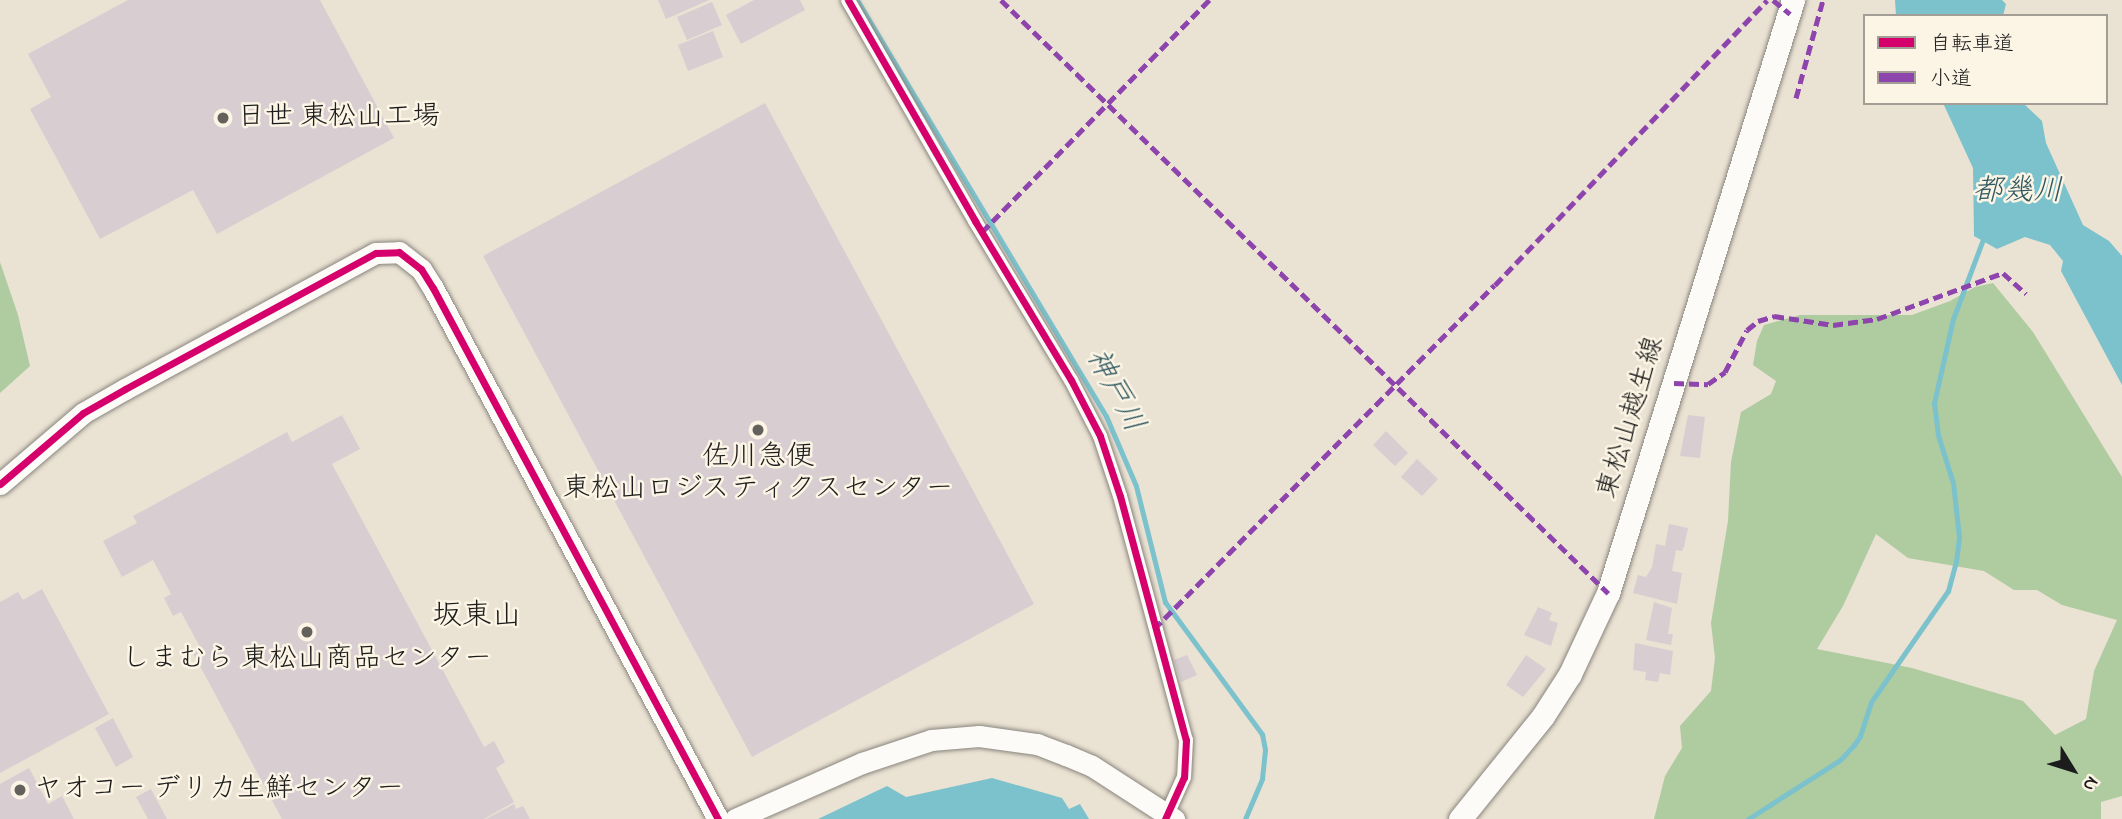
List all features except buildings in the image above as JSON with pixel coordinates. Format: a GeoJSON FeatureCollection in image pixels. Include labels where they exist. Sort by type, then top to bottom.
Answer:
{"type":"FeatureCollection","features":[{"type":"Feature","properties":{"kind":"main road","name":"東松山越生線"},"geometry":{"type":"LineString","coordinates":[[1460,819],[1543,716],[1570,674],[1608,593],[1793,0]]}},
{"type":"Feature","properties":{"kind":"street"},"geometry":{"type":"LineString","coordinates":[[735,819],[862,762],[931,740],[979,736],[1037,744],[1092,766],[1169,818],[1184,777],[1186,740],[1182,717],[1154,629],[1121,496],[1100,436],[1071,380],[975,221],[848,0]]}},
{"type":"Feature","properties":{"kind":"street"},"geometry":{"type":"LineString","coordinates":[[0,484],[83,413],[376,253],[399,252],[421,269],[433,288],[718,819]]}},
{"type":"Feature","properties":{"kind":"green space"},"geometry":{"type":"Polygon","coordinates":[[[0,262],[18,315],[30,366],[0,393],[0,262]]]}},
{"type":"Feature","properties":{"kind":"green space"},"geometry":{"type":"Polygon","coordinates":[[[1993,283],[2033,332],[2122,477],[2122,796],[2101,802],[2101,819],[1654,819],[1665,776],[1682,748],[1680,726],[1711,691],[1715,658],[1711,623],[1728,521],[1731,462],[1741,412],[1771,394],[1776,381],[1753,365],[1757,341],[1764,325],[1800,315],[1912,315],[1950,301],[1975,287],[1993,283]],[[1876,534],[1843,606],[1817,649],[1912,668],[2023,701],[2055,735],[2086,719],[2094,671],[2117,620],[2062,605],[2037,590],[2014,590],[1984,571],[1908,558],[1876,534]]]}},
{"type":"Feature","properties":{"kind":"water"},"geometry":{"type":"Polygon","coordinates":[[[1895,0],[2002,0],[2006,4],[2004,14],[1896,14],[1895,0]]]}},
{"type":"Feature","properties":{"kind":"water","name":"都幾川"},"geometry":{"type":"Polygon","coordinates":[[[1944,105],[2025,105],[2042,121],[2046,143],[2083,225],[2109,241],[2122,256],[2122,385],[2061,271],[2063,261],[2050,245],[2025,237],[1997,249],[1974,236],[1973,168],[1944,105]]]}},
{"type":"Feature","properties":{"kind":"water"},"geometry":{"type":"Polygon","coordinates":[[[992,778],[1062,798],[1069,809],[1080,804],[1089,819],[818,819],[887,786],[906,797],[992,778]]]}},
{"type":"Feature","properties":{"kind":"waterway","name":"神戸川"},"geometry":{"type":"LineString","coordinates":[[857,0],[1106,416],[1136,486],[1165,602],[1262,734],[1265,750],[1262,779],[1245,819]]}},
{"type":"Feature","properties":{"kind":"waterway"},"geometry":{"type":"LineString","coordinates":[[1748,819],[1840,760],[1854,745],[1860,736],[1871,702],[1948,591],[1959,537],[1953,483],[1938,435],[1934,403],[1953,319],[1985,234]]}},
{"type":"Feature","properties":{"kind":"marked path"},"geometry":{"type":"LineString","coordinates":[[1001,0],[1608,593]]}},
{"type":"Feature","properties":{"kind":"marked path"},"geometry":{"type":"LineString","coordinates":[[982,232],[1209,0]]}},
{"type":"Feature","properties":{"kind":"marked path"},"geometry":{"type":"LineString","coordinates":[[1154,629],[1495,285],[1767,0]]}},
{"type":"Feature","properties":{"kind":"marked path"},"geometry":{"type":"LineString","coordinates":[[1773,0],[1790,14]]}},
{"type":"Feature","properties":{"kind":"marked path"},"geometry":{"type":"LineString","coordinates":[[1796,98],[1823,0]]}},
{"type":"Feature","properties":{"kind":"marked path"},"geometry":{"type":"LineString","coordinates":[[1674,383],[1708,384],[1725,372],[1747,330],[1758,321],[1774,316],[1833,325],[1877,319],[2003,273],[2026,294]]}},
{"type":"Feature","properties":{"kind":"cycle path"},"geometry":{"type":"LineString","coordinates":[[848,0],[975,221],[1071,380],[1100,436],[1120,496],[1186,740],[1184,777],[1165,819]]}},
{"type":"Feature","properties":{"kind":"cycle path"},"geometry":{"type":"LineString","coordinates":[[0,484],[83,413],[376,253],[399,252],[421,269],[433,288],[718,819]]}},
{"type":"Feature","properties":{"kind":"place","name":"日世 東松山工場"},"geometry":{"type":"Point","coordinates":[223,118]}},
{"type":"Feature","properties":{"kind":"place","name":"佐川急便 東松山ロジスティクスセンター"},"geometry":{"type":"Point","coordinates":[758,430]}},
{"type":"Feature","properties":{"kind":"place","name":"しまむら 東松山商品センター"},"geometry":{"type":"Point","coordinates":[307,632]}},
{"type":"Feature","properties":{"kind":"place","name":"ヤオコー デリカ生鮮センター"},"geometry":{"type":"Point","coordinates":[20,790]}},
{"type":"Feature","properties":{"kind":"district","name":"坂東山"},"geometry":{"type":"Point","coordinates":[477,617]}}]}
